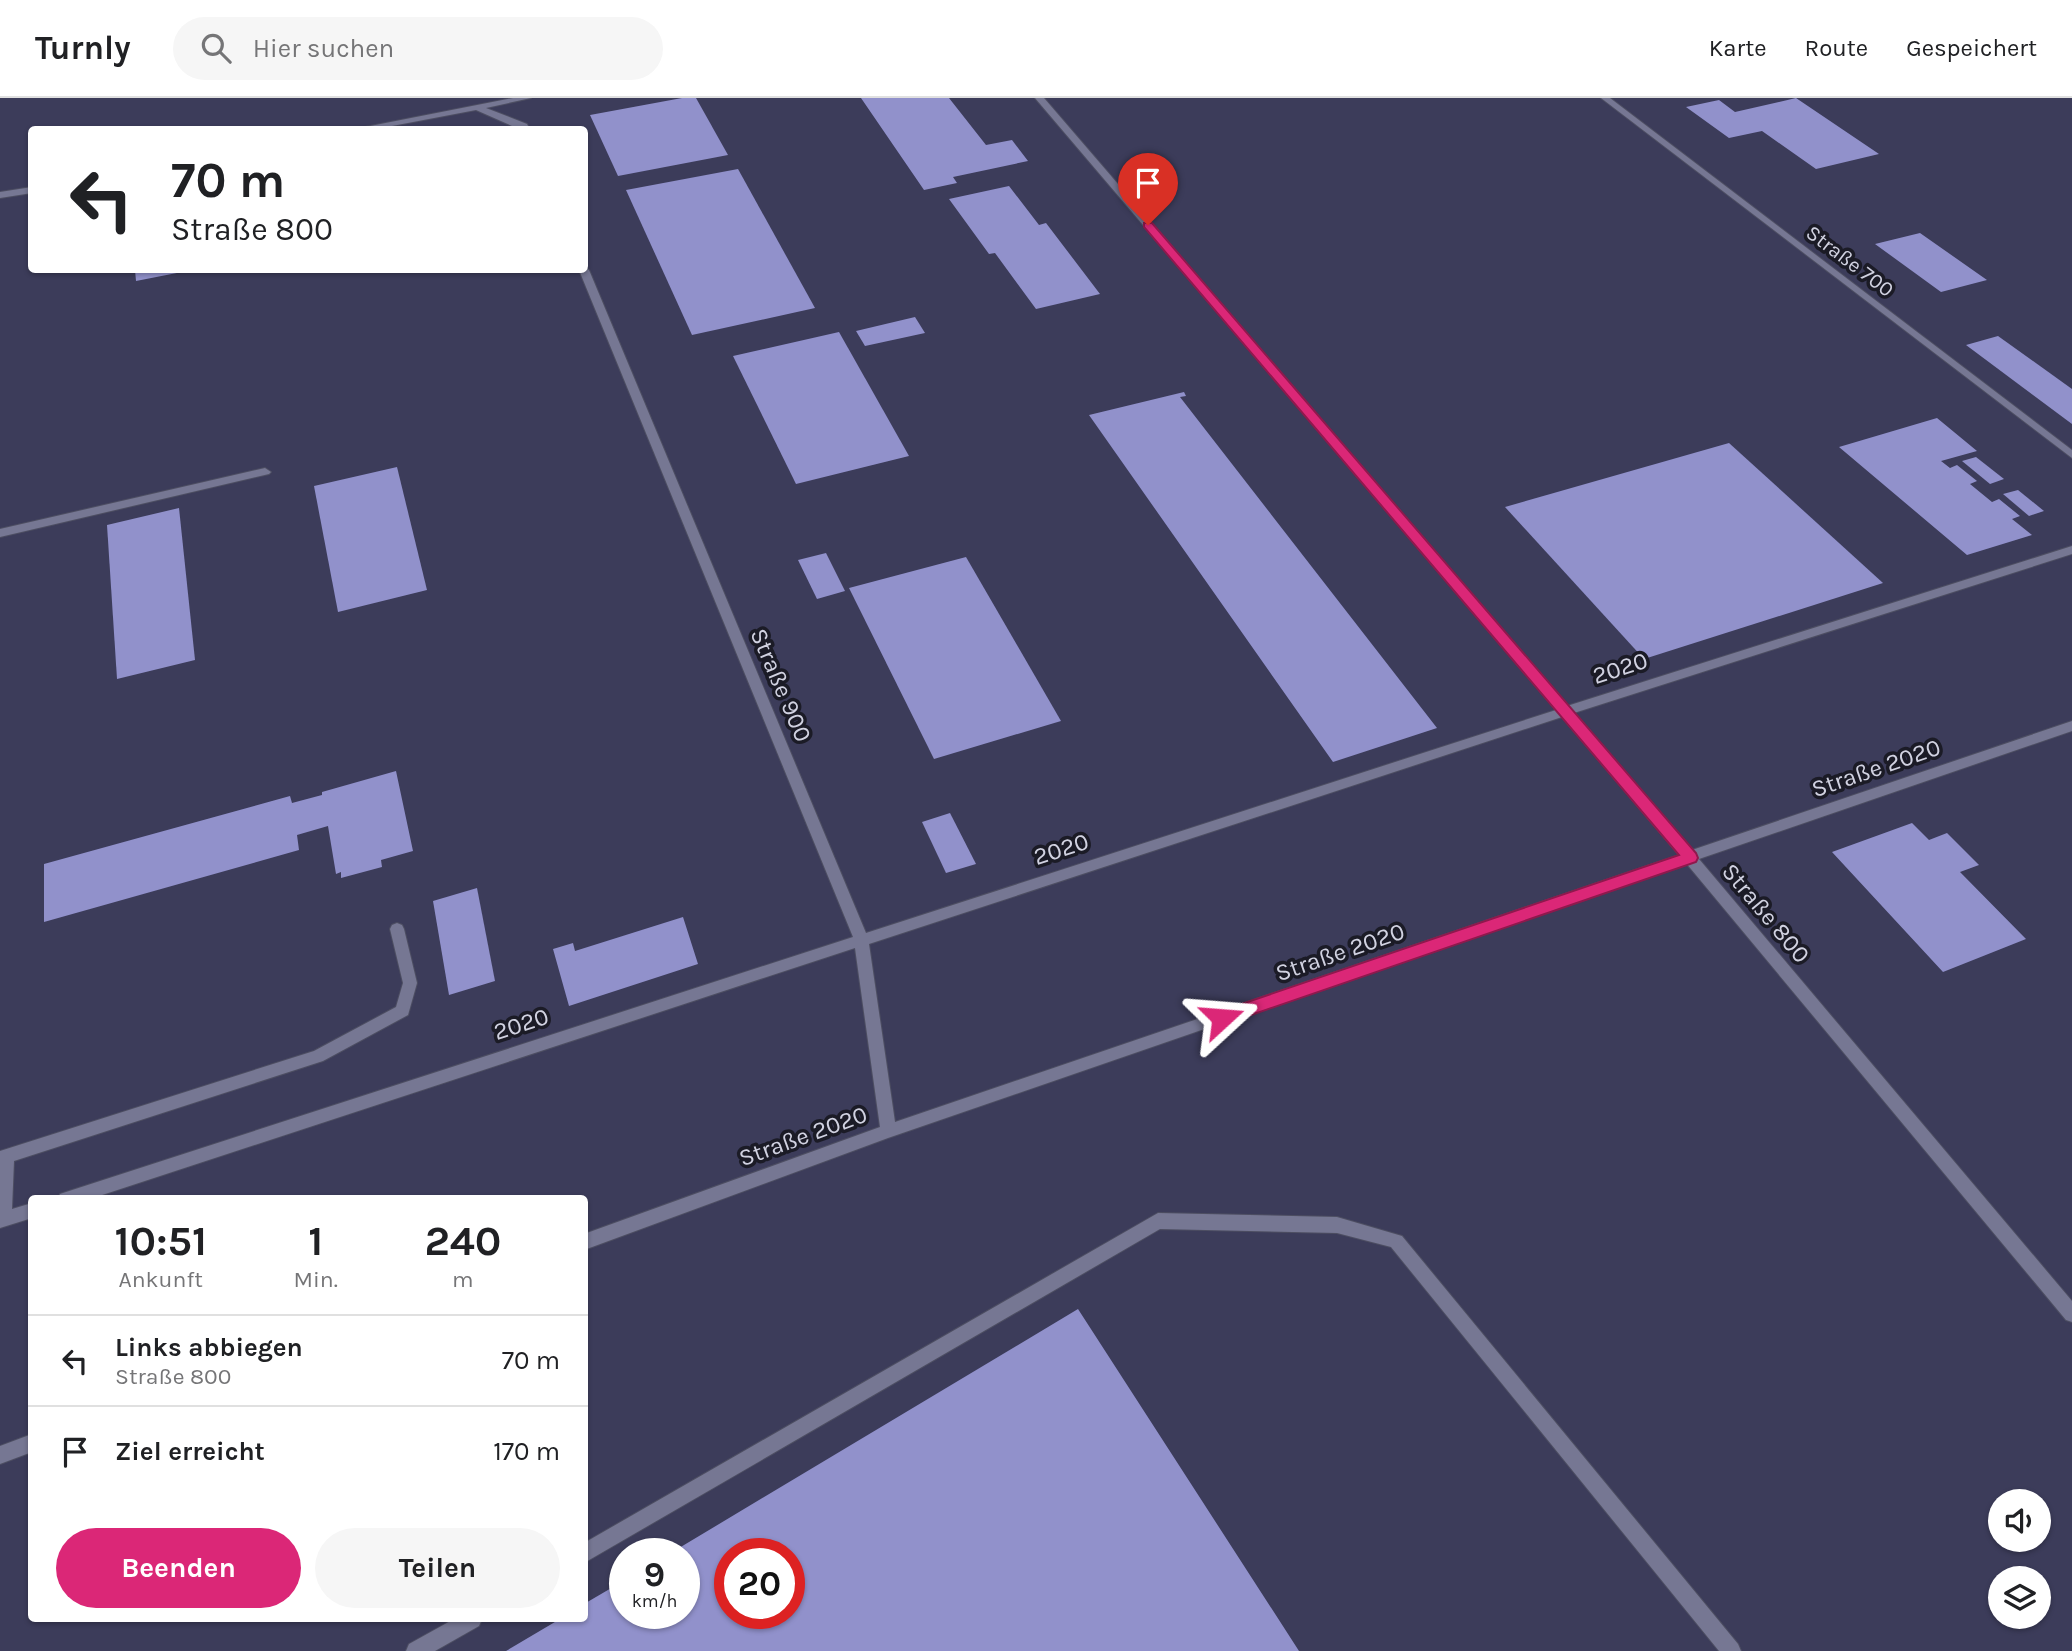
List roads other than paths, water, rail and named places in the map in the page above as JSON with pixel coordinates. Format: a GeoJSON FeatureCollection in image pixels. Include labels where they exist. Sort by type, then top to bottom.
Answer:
{"type":"FeatureCollection","features":[{"type":"Feature","properties":{"kind":"lane"},"geometry":{"type":"LineString","coordinates":[[371,126],[474,102],[527,98]]}},
{"type":"Feature","properties":{"kind":"lane","name":"Straße 800"},"geometry":{"type":"LineString","coordinates":[[1040,98],[1690,858],[2072,1314]]}},
{"type":"Feature","properties":{"kind":"lane","name":"Straße 700"},"geometry":{"type":"LineString","coordinates":[[1605,98],[2072,455]]}},
{"type":"Feature","properties":{"kind":"lane"},"geometry":{"type":"LineString","coordinates":[[474,102],[524,126]]}},
{"type":"Feature","properties":{"kind":"lane"},"geometry":{"type":"LineString","coordinates":[[0,195],[28,191]]}},
{"type":"Feature","properties":{"kind":"lane","name":"Straße 900"},"geometry":{"type":"LineString","coordinates":[[585,273],[862,939],[888,1131]]}},
{"type":"Feature","properties":{"kind":"lane"},"geometry":{"type":"LineString","coordinates":[[0,533],[265,472]]}},
{"type":"Feature","properties":{"kind":"lane","name":"2020"},"geometry":{"type":"LineString","coordinates":[[78,1195],[1565,711],[2072,550]]}},
{"type":"Feature","properties":{"kind":"lane","name":"Straße 2020"},"geometry":{"type":"LineString","coordinates":[[588,1241],[888,1131],[2072,726]]}},
{"type":"Feature","properties":{"kind":"lane"},"geometry":{"type":"LineString","coordinates":[[28,1211],[1,1220],[6,1156],[318,1056],[403,1011],[410,984],[397,929]]}},
{"type":"Feature","properties":{"kind":"lane"},"geometry":{"type":"LineString","coordinates":[[588,1552],[1158,1221],[1336,1225],[1396,1241],[1731,1651]]}},
{"type":"Feature","properties":{"kind":"lane"},"geometry":{"type":"LineString","coordinates":[[0,1455],[28,1444]]}},
{"type":"Feature","properties":{"kind":"lane"},"geometry":{"type":"LineString","coordinates":[[416,1651],[467,1622]]}}]}
